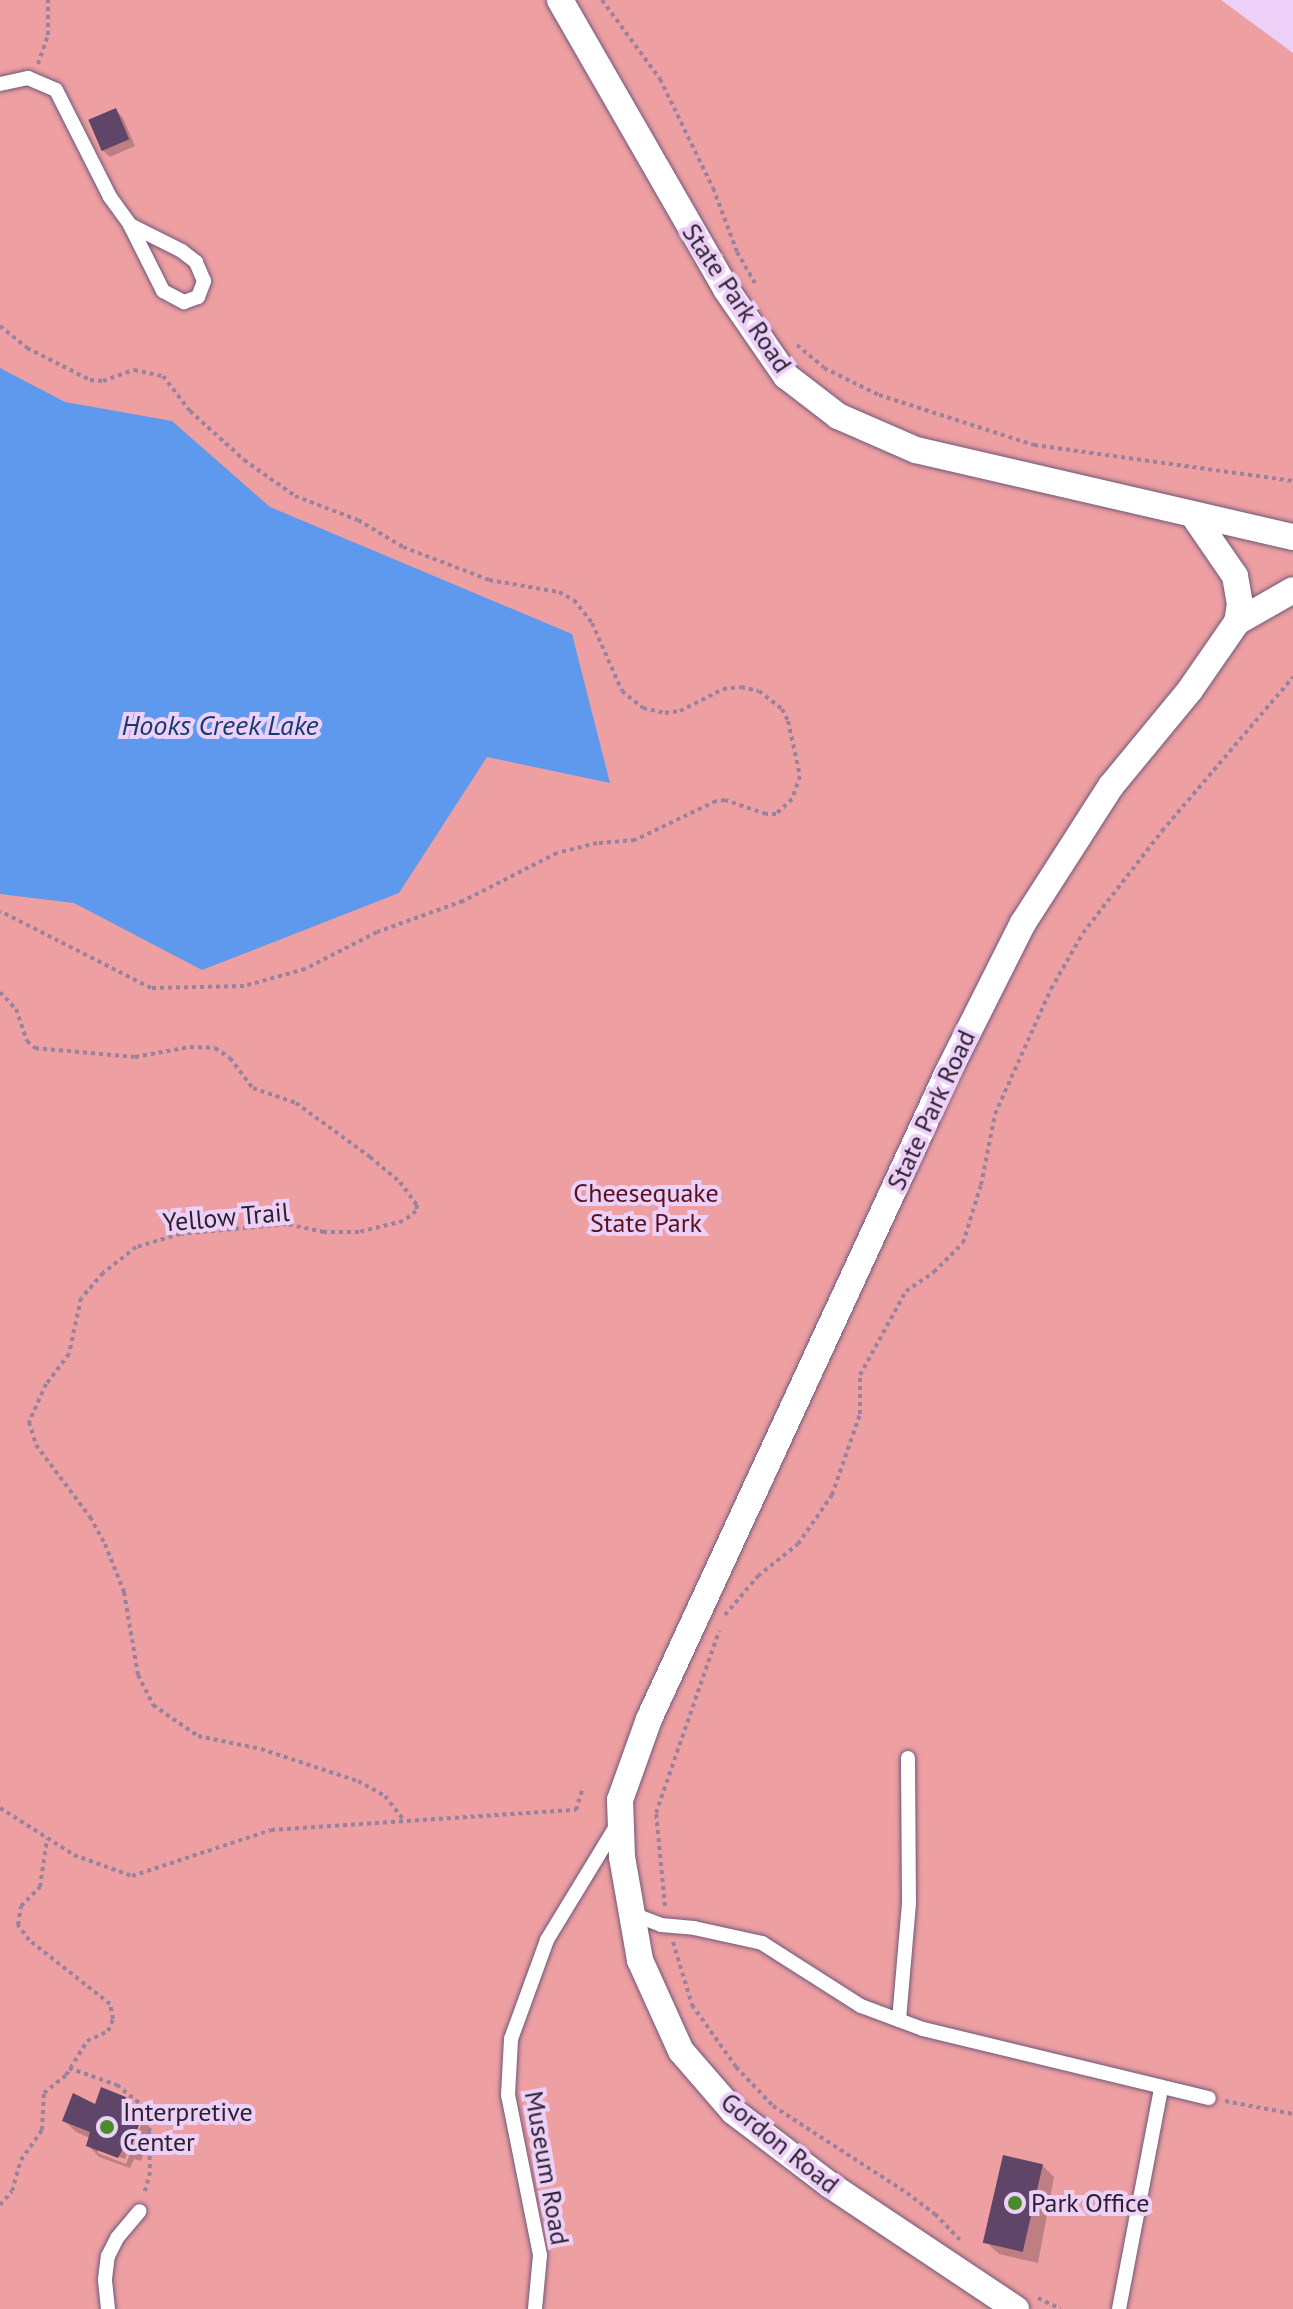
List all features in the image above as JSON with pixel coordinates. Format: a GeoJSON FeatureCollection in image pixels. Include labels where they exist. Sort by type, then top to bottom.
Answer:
{"type":"FeatureCollection","features":[{"type":"Feature","properties":{"kind":"street","name":"State Park Road"},"geometry":{"type":"LineString","coordinates":[[561,2],[726,289],[786,376],[818,402],[838,416],[916,450],[1293,537]]}},
{"type":"Feature","properties":{"kind":"street"},"geometry":{"type":"LineString","coordinates":[[1193,515],[1235,576],[1240,604],[1237,622]]}},
{"type":"Feature","properties":{"kind":"street","name":"State Park Road"},"geometry":{"type":"LineString","coordinates":[[688,1634],[947,1074],[1023,923],[1111,786],[1190,690],[1237,622],[1293,590]]}},
{"type":"Feature","properties":{"kind":"street","name":"Gordon Road"},"geometry":{"type":"LineString","coordinates":[[688,1634],[625,1781],[618,1822],[630,1913],[640,1960],[681,2051],[733,2111],[830,2185],[1022,2300]]}},
{"type":"Feature","properties":{"kind":"lane"},"geometry":{"type":"LineString","coordinates":[[0,84],[28,78],[43,82],[64,98],[110,197],[130,225],[163,291],[184,302],[198,297],[204,281],[196,262],[182,251],[130,225]]}},
{"type":"Feature","properties":{"kind":"lane"},"geometry":{"type":"LineString","coordinates":[[899,2020],[909,1903],[908,1758]]}},
{"type":"Feature","properties":{"kind":"lane","name":"Museum Road"},"geometry":{"type":"LineString","coordinates":[[535,2309],[540,2255],[508,2095],[511,2039],[547,1940],[618,1822]]}},
{"type":"Feature","properties":{"kind":"lane"},"geometry":{"type":"LineString","coordinates":[[630,1913],[668,1925],[762,1943],[861,2006],[899,2020],[1209,2098]]}},
{"type":"Feature","properties":{"kind":"lane"},"geometry":{"type":"LineString","coordinates":[[1119,2309],[1161,2088]]}},
{"type":"Feature","properties":{"kind":"lane"},"geometry":{"type":"LineString","coordinates":[[108,2309],[105,2279],[108,2256],[117,2238],[140,2211]]}},
{"type":"Feature","properties":{"kind":"path"},"geometry":{"type":"LineString","coordinates":[[28,78],[44,51],[48,35],[48,0]]}},
{"type":"Feature","properties":{"kind":"path"},"geometry":{"type":"LineString","coordinates":[[602,0],[660,79],[713,188],[737,252],[758,289]]}},
{"type":"Feature","properties":{"kind":"path"},"geometry":{"type":"LineString","coordinates":[[0,326],[27,348],[90,380],[103,381],[134,370],[163,376],[190,411],[222,441],[259,474],[295,496],[367,524],[403,547],[489,580],[559,592],[574,600],[592,623],[622,691],[643,708],[665,713],[680,711],[723,689],[741,687],[759,691],[782,709],[788,721],[800,776],[792,799],[776,814],[766,814],[725,800],[716,801],[635,840],[597,843],[557,853],[463,901],[377,932],[305,969],[244,986],[170,990],[135,983],[0,911]]}},
{"type":"Feature","properties":{"kind":"path"},"geometry":{"type":"LineString","coordinates":[[794,343],[824,368],[879,395],[1034,445],[1293,481]]}},
{"type":"Feature","properties":{"kind":"path"},"geometry":{"type":"LineString","coordinates":[[967,2247],[935,2214],[907,2193],[773,2106],[736,2067],[692,2005],[668,1925],[656,1813],[723,1618],[758,1576],[798,1544],[832,1495],[860,1414],[860,1375],[906,1291],[934,1272],[963,1243],[981,1185],[995,1114],[1051,989],[1083,933],[1162,831],[1293,677]]}},
{"type":"Feature","properties":{"kind":"path","name":"Yellow Trail"},"geometry":{"type":"LineString","coordinates":[[0,992],[16,1009],[27,1041],[35,1048],[135,1057],[190,1047],[215,1048],[230,1058],[253,1088],[296,1103],[370,1157],[400,1182],[417,1205],[416,1211],[403,1221],[359,1232],[324,1232],[287,1224],[180,1234],[136,1247],[103,1273],[81,1298],[69,1354],[46,1384],[29,1422],[36,1445],[90,1517],[105,1544],[124,1592],[138,1675],[153,1705],[198,1736],[261,1749],[358,1781],[385,1796],[404,1820]]}},
{"type":"Feature","properties":{"kind":"path"},"geometry":{"type":"LineString","coordinates":[[0,1808],[74,1855],[132,1876],[271,1830],[576,1810],[583,1787]]}},
{"type":"Feature","properties":{"kind":"path"},"geometry":{"type":"LineString","coordinates":[[0,2205],[12,2191],[21,2160],[42,2130],[44,2093],[69,2068],[87,2041],[108,2031],[113,2012],[110,2004],[29,1940],[18,1925],[21,1906],[40,1887],[47,1839]]}},
{"type":"Feature","properties":{"kind":"path"},"geometry":{"type":"LineString","coordinates":[[69,2068],[117,2085],[142,2105],[149,2132],[150,2172],[140,2211]]}},
{"type":"Feature","properties":{"kind":"path"},"geometry":{"type":"LineString","coordinates":[[1209,2098],[1293,2114]]}},
{"type":"Feature","properties":{"kind":"path"},"geometry":{"type":"LineString","coordinates":[[1022,2300],[1061,2309]]}},
{"type":"Feature","properties":{"kind":"green space","name":"Cheesequake State Park"},"geometry":{"type":"Polygon","coordinates":[[[0,0],[1221,0],[1293,53],[1293,2309],[0,2309],[0,0]]]}},
{"type":"Feature","properties":{"kind":"water","name":"Hooks Creek Lake"},"geometry":{"type":"Polygon","coordinates":[[[0,368],[65,402],[172,421],[270,507],[572,634],[610,783],[487,757],[399,893],[202,970],[74,903],[0,894],[0,368]]]}},
{"type":"Feature","properties":{"kind":"building"},"geometry":{"type":"Polygon","coordinates":[[[116,108],[129,139],[102,151],[88,120],[116,108]]]}},
{"type":"Feature","properties":{"kind":"building","name":"Interpretive Center"},"geometry":{"type":"Polygon","coordinates":[[[101,2087],[126,2097],[122,2107],[142,2116],[130,2151],[123,2149],[118,2158],[86,2146],[90,2132],[62,2121],[73,2093],[95,2104],[101,2087]]]}},
{"type":"Feature","properties":{"kind":"building","name":"Park Office"},"geometry":{"type":"Polygon","coordinates":[[[1003,2155],[1043,2164],[1023,2252],[983,2243],[1003,2155]]]}},
{"type":"Feature","properties":{"kind":"place","name":"Interpretive Center"},"geometry":{"type":"Point","coordinates":[107,2127]}},
{"type":"Feature","properties":{"kind":"place","name":"Park Office"},"geometry":{"type":"Point","coordinates":[1015,2203]}}]}
